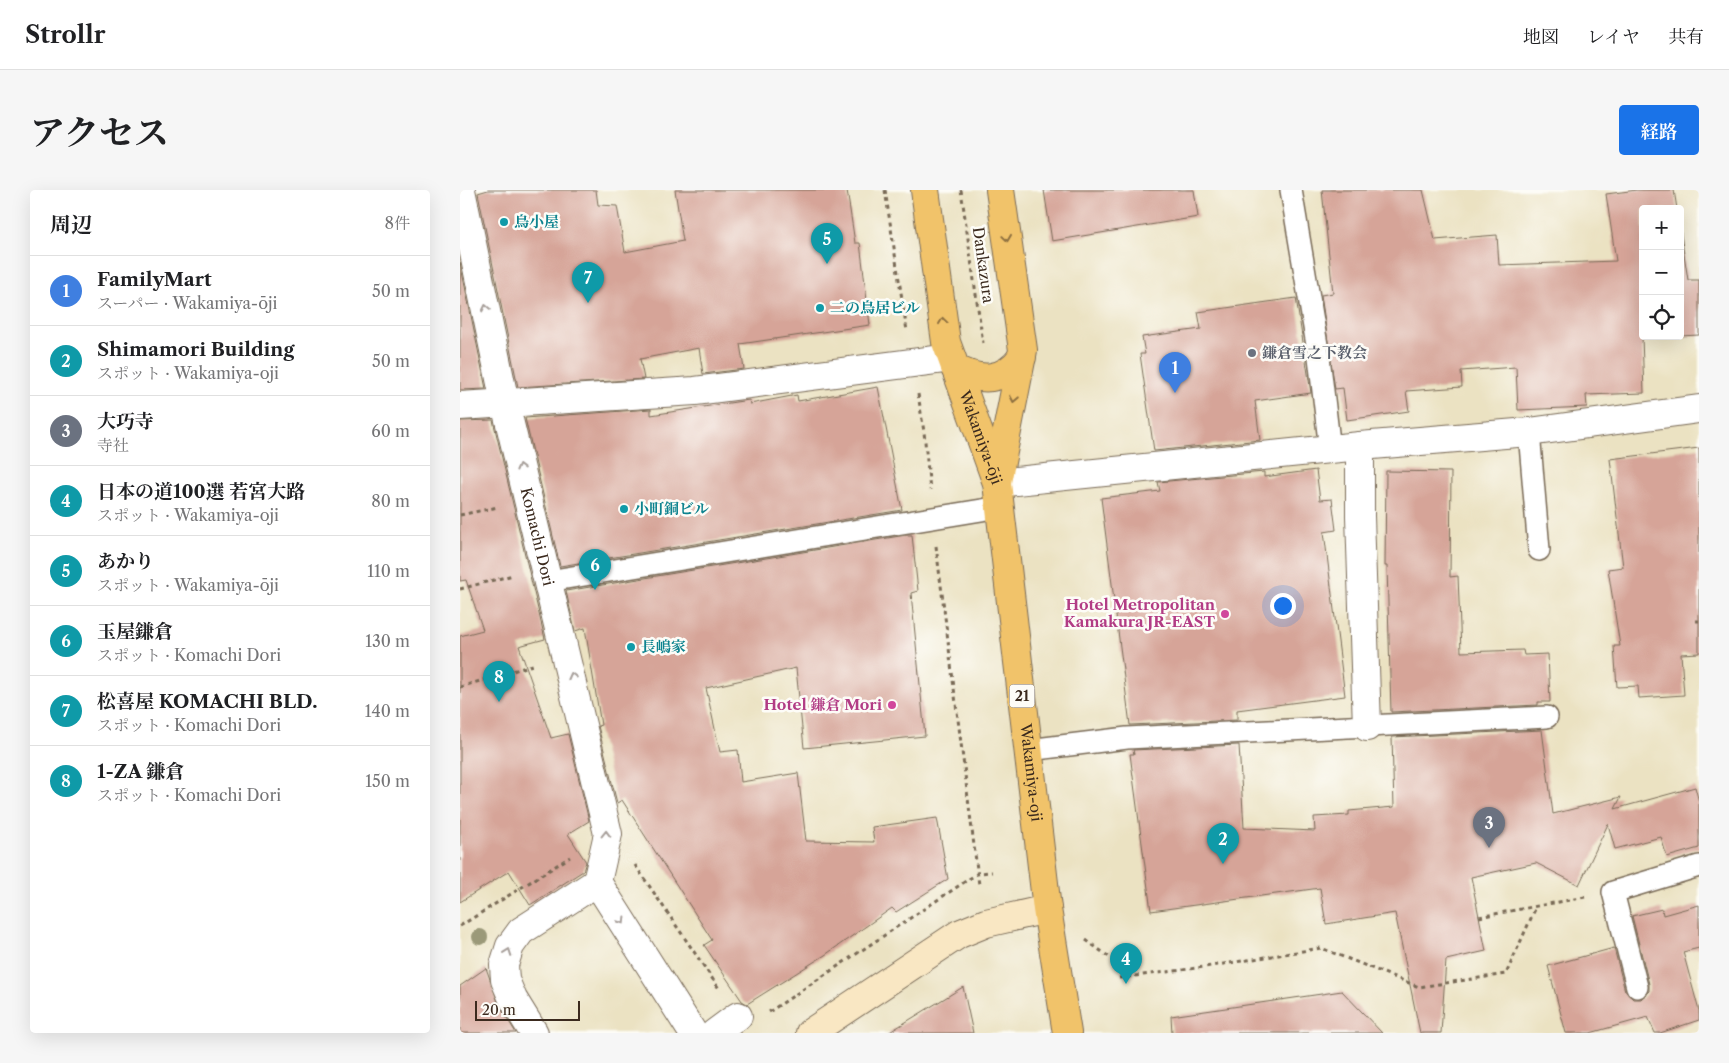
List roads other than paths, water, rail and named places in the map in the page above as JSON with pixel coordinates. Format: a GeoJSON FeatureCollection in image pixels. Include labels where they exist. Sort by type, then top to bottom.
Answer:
{"type":"FeatureCollection","features":[{"type":"Feature","properties":{"kind":"main road","name":"Wakamiya-ōji"},"geometry":{"type":"LineString","coordinates":[[925,190],[946,342],[999,495]]}},
{"type":"Feature","properties":{"kind":"main road","name":"Wakamiya-ōji"},"geometry":{"type":"LineString","coordinates":[[999,495],[1023,344],[1000,190]]}},
{"type":"Feature","properties":{"kind":"main road"},"geometry":{"type":"LineString","coordinates":[[953,363],[969,376],[983,378],[995,376],[1014,368],[1022,358]]}},
{"type":"Feature","properties":{"kind":"main road","name":"Wakamiya-oji"},"geometry":{"type":"LineString","coordinates":[[999,495],[1048,909],[1067,1033]]}},
{"type":"Feature","properties":{"kind":"main road"},"geometry":{"type":"LineString","coordinates":[[810,1033],[959,934],[986,923],[1048,909]]}},
{"type":"Feature","properties":{"kind":"street","name":"Komachi Dori"},"geometry":{"type":"LineString","coordinates":[[461,190],[505,403],[608,834],[597,882]]}},
{"type":"Feature","properties":{"kind":"street"},"geometry":{"type":"LineString","coordinates":[[460,406],[695,391],[953,363]]}},
{"type":"Feature","properties":{"kind":"street"},"geometry":{"type":"LineString","coordinates":[[999,495],[1360,446],[1529,432],[1699,409]]}},
{"type":"Feature","properties":{"kind":"street"},"geometry":{"type":"LineString","coordinates":[[1360,446],[1360,516],[1367,727]]}},
{"type":"Feature","properties":{"kind":"street"},"geometry":{"type":"LineString","coordinates":[[534,1033],[513,999],[505,980],[504,965],[510,946],[521,931],[597,882],[693,1033]]}},
{"type":"Feature","properties":{"kind":"street"},"geometry":{"type":"LineString","coordinates":[[715,1033],[738,1016]]}},
{"type":"Feature","properties":{"kind":"lane"},"geometry":{"type":"LineString","coordinates":[[1291,190],[1319,357],[1330,450]]}},
{"type":"Feature","properties":{"kind":"lane"},"geometry":{"type":"LineString","coordinates":[[1529,432],[1539,550]]}},
{"type":"Feature","properties":{"kind":"lane"},"geometry":{"type":"LineString","coordinates":[[546,574],[999,495]]}},
{"type":"Feature","properties":{"kind":"lane"},"geometry":{"type":"LineString","coordinates":[[1028,750],[1127,738],[1547,717]]}},
{"type":"Feature","properties":{"kind":"lane"},"geometry":{"type":"LineString","coordinates":[[1637,987],[1612,892],[1699,866]]}},
{"type":"Feature","properties":{"kind":"place","name":"鳥小屋"},"geometry":{"type":"Point","coordinates":[504,222]}},
{"type":"Feature","properties":{"kind":"place","name":"あかり"},"geometry":{"type":"Point","coordinates":[827,264]}},
{"type":"Feature","properties":{"kind":"place","name":"松喜屋 KOMACHI BLD."},"geometry":{"type":"Point","coordinates":[588,303]}},
{"type":"Feature","properties":{"kind":"place","name":"二の鳥居ビル"},"geometry":{"type":"Point","coordinates":[820,308]}},
{"type":"Feature","properties":{"kind":"place","name":"鎌倉雪之下教会"},"geometry":{"type":"Point","coordinates":[1252,353]}},
{"type":"Feature","properties":{"kind":"place","name":"FamilyMart"},"geometry":{"type":"Point","coordinates":[1175,393]}},
{"type":"Feature","properties":{"kind":"place","name":"小町銅ビル"},"geometry":{"type":"Point","coordinates":[624,509]}},
{"type":"Feature","properties":{"kind":"place","name":"玉屋鎌倉"},"geometry":{"type":"Point","coordinates":[595,590]}},
{"type":"Feature","properties":{"kind":"place","name":"Hotel Metropolitan Kamakura JR-EAST"},"geometry":{"type":"Point","coordinates":[1225,614]}},
{"type":"Feature","properties":{"kind":"place","name":"長嶋家"},"geometry":{"type":"Point","coordinates":[631,647]}},
{"type":"Feature","properties":{"kind":"place","name":"1-ZA 鎌倉"},"geometry":{"type":"Point","coordinates":[499,702]}},
{"type":"Feature","properties":{"kind":"place","name":"Hotel 鎌倉 Mori"},"geometry":{"type":"Point","coordinates":[892,705]}},
{"type":"Feature","properties":{"kind":"place","name":"大巧寺"},"geometry":{"type":"Point","coordinates":[1489,848]}},
{"type":"Feature","properties":{"kind":"place","name":"Shimamori Building"},"geometry":{"type":"Point","coordinates":[1223,864]}},
{"type":"Feature","properties":{"kind":"place","name":"日本の道100選 若宮大路"},"geometry":{"type":"Point","coordinates":[1126,984]}}]}
